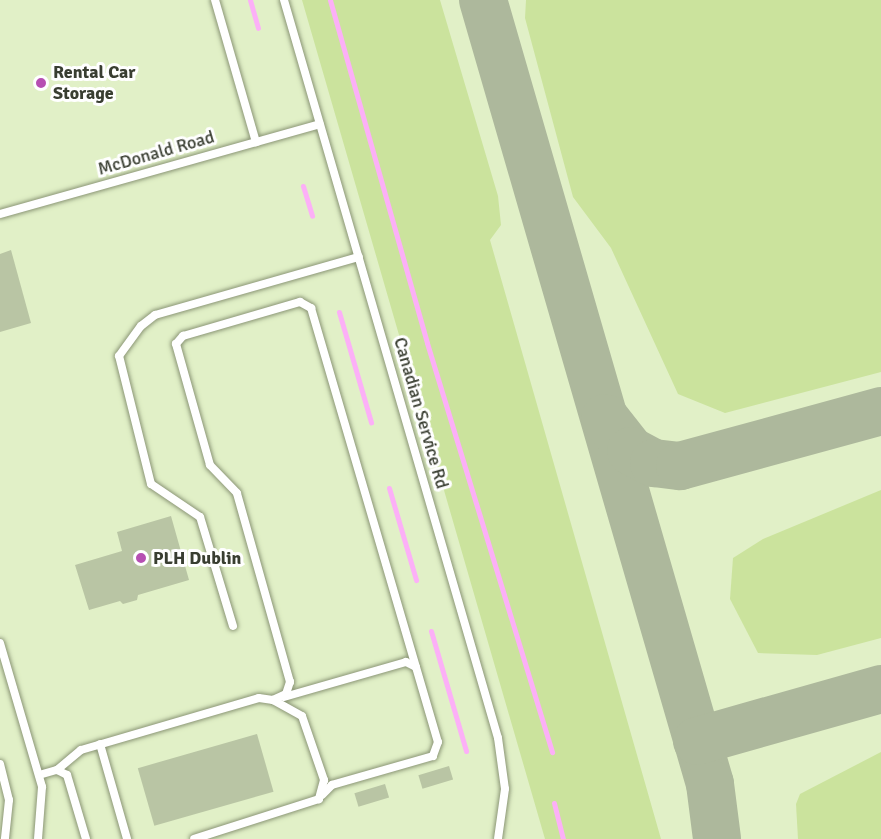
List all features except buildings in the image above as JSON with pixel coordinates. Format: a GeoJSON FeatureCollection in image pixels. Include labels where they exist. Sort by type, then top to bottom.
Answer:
{"type":"FeatureCollection","features":[{"type":"Feature","properties":{"kind":"lane"},"geometry":{"type":"LineString","coordinates":[[215,0],[256,142]]}},
{"type":"Feature","properties":{"kind":"lane","name":"Canadian Service Rd"},"geometry":{"type":"LineString","coordinates":[[285,0],[498,738],[505,789],[498,839]]}},
{"type":"Feature","properties":{"kind":"lane","name":"McDonald Road"},"geometry":{"type":"LineString","coordinates":[[0,214],[320,124]]}},
{"type":"Feature","properties":{"kind":"lane"},"geometry":{"type":"LineString","coordinates":[[233,626],[200,517],[151,484],[119,356],[141,326],[155,315],[359,257]]}},
{"type":"Feature","properties":{"kind":"lane"},"geometry":{"type":"LineString","coordinates":[[194,839],[309,805],[332,785],[436,753],[438,742],[312,308],[300,302],[183,336],[176,344],[210,465],[237,493],[290,682],[278,699]]}},
{"type":"Feature","properties":{"kind":"lane"},"geometry":{"type":"LineString","coordinates":[[0,643],[39,775],[43,804],[38,839]]}},
{"type":"Feature","properties":{"kind":"lane"},"geometry":{"type":"LineString","coordinates":[[39,775],[57,770],[81,750],[259,698],[278,699],[406,662],[416,667]]}},
{"type":"Feature","properties":{"kind":"lane"},"geometry":{"type":"LineString","coordinates":[[278,699],[306,721],[324,780],[322,795]]}},
{"type":"Feature","properties":{"kind":"lane"},"geometry":{"type":"LineString","coordinates":[[100,744],[128,839]]}},
{"type":"Feature","properties":{"kind":"lane"},"geometry":{"type":"LineString","coordinates":[[0,764],[9,800],[5,839]]}},
{"type":"Feature","properties":{"kind":"lane"},"geometry":{"type":"LineString","coordinates":[[57,770],[67,775],[86,839]]}},
{"type":"Feature","properties":{"kind":"shaded area"},"geometry":{"type":"Polygon","coordinates":[[[0,0],[881,0],[881,839],[0,839],[0,0]]]}},
{"type":"Feature","properties":{"kind":"green space"},"geometry":{"type":"Polygon","coordinates":[[[302,0],[440,0],[498,196],[501,225],[490,240],[661,839],[545,839],[302,0]]]}},
{"type":"Feature","properties":{"kind":"green space"},"geometry":{"type":"Polygon","coordinates":[[[526,0],[881,0],[881,372],[725,413],[678,394],[611,248],[573,197],[525,18],[526,0]]]}},
{"type":"Feature","properties":{"kind":"green space"},"geometry":{"type":"Polygon","coordinates":[[[881,490],[881,638],[817,655],[758,653],[730,599],[733,558],[763,539],[881,490]]]}},
{"type":"Feature","properties":{"kind":"green space"},"geometry":{"type":"Polygon","coordinates":[[[881,752],[881,839],[798,839],[796,804],[800,794],[881,752]]]}},
{"type":"Feature","properties":{"kind":"waterway"},"geometry":{"type":"LineString","coordinates":[[250,0],[258,28]]}},
{"type":"Feature","properties":{"kind":"waterway"},"geometry":{"type":"LineString","coordinates":[[330,0],[427,343],[552,752]]}},
{"type":"Feature","properties":{"kind":"waterway"},"geometry":{"type":"LineString","coordinates":[[303,186],[312,216]]}},
{"type":"Feature","properties":{"kind":"waterway"},"geometry":{"type":"LineString","coordinates":[[339,312],[371,422]]}},
{"type":"Feature","properties":{"kind":"waterway"},"geometry":{"type":"LineString","coordinates":[[389,488],[416,580]]}},
{"type":"Feature","properties":{"kind":"waterway"},"geometry":{"type":"LineString","coordinates":[[431,631],[466,751]]}},
{"type":"Feature","properties":{"kind":"waterway"},"geometry":{"type":"LineString","coordinates":[[554,803],[563,839]]}},
{"type":"Feature","properties":{"kind":"taxiway"},"geometry":{"type":"LineString","coordinates":[[483,0],[710,784],[717,839]]}},
{"type":"Feature","properties":{"kind":"taxiway"},"geometry":{"type":"LineString","coordinates":[[605,418],[631,451],[654,463],[680,466],[881,411]]}},
{"type":"Feature","properties":{"kind":"taxiway"},"geometry":{"type":"LineString","coordinates":[[697,741],[881,689]]}},
{"type":"Feature","properties":{"kind":"place","name":"Rental Car Storage"},"geometry":{"type":"Point","coordinates":[41,83]}},
{"type":"Feature","properties":{"kind":"place","name":"PLH Dublin"},"geometry":{"type":"Point","coordinates":[141,558]}}]}
